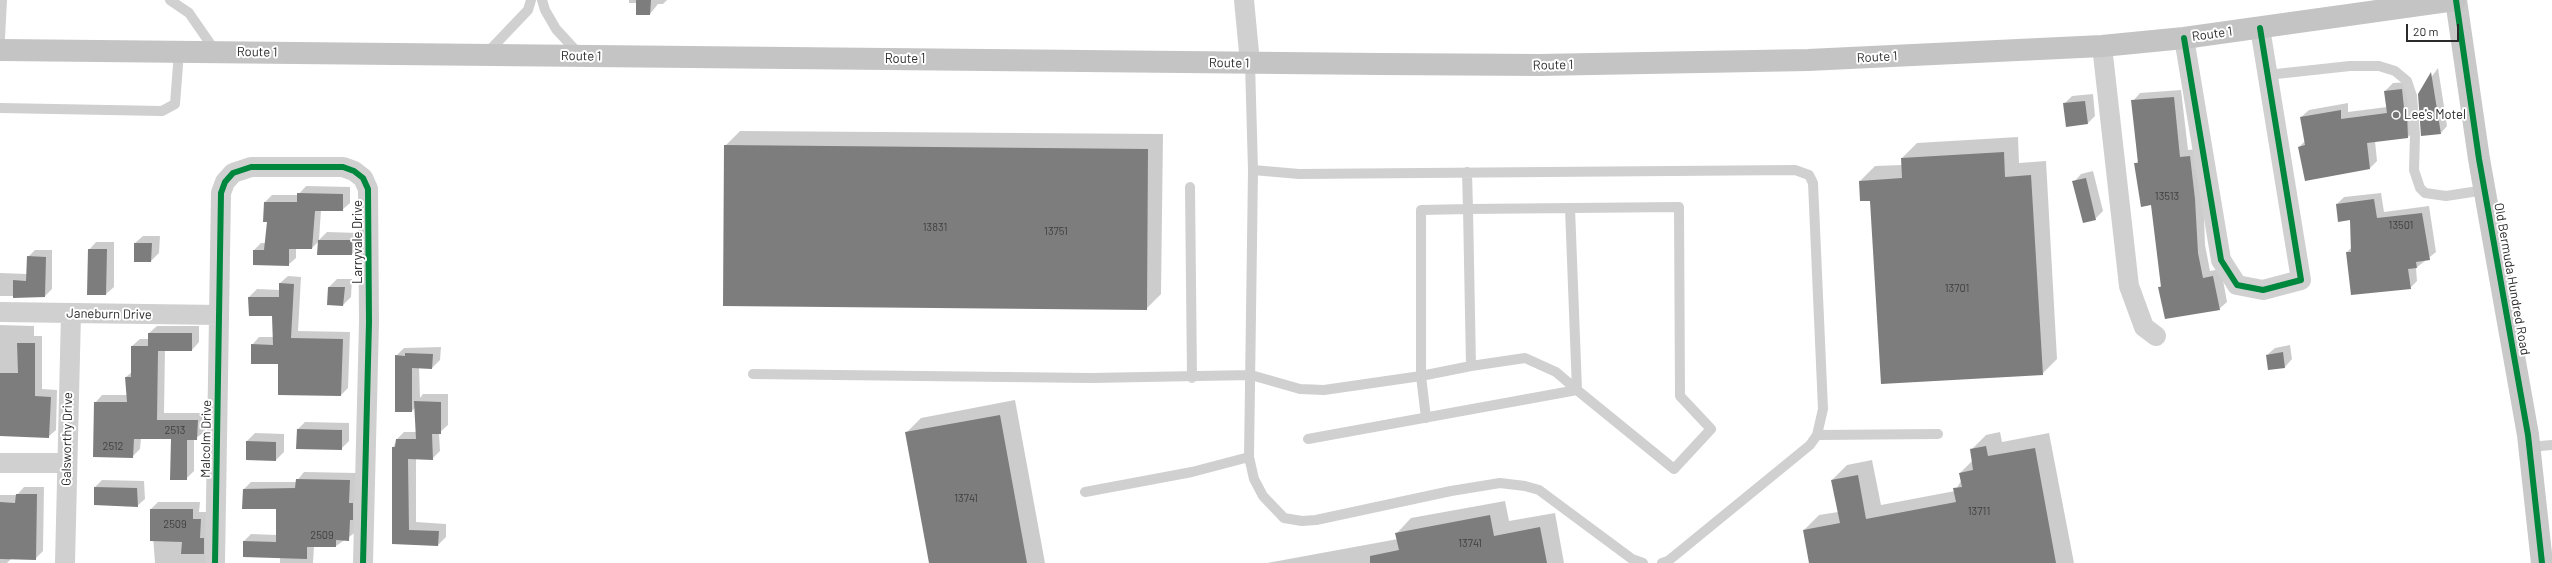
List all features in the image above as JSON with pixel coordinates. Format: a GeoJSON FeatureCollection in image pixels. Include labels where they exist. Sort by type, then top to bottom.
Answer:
{"type":"FeatureCollection","features":[{"type":"Feature","properties":{"kind":"main road","name":"Route 1"},"geometry":{"type":"LineString","coordinates":[[0,50],[1539,65],[1808,60],[2102,46],[2184,38],[2260,28],[2395,4],[2455,0]]}},
{"type":"Feature","properties":{"kind":"street"},"geometry":{"type":"LineString","coordinates":[[1244,0],[1250,63]]}},
{"type":"Feature","properties":{"kind":"street","name":"Old Bermuda Hundred Road"},"geometry":{"type":"LineString","coordinates":[[2455,0],[2485,190],[2530,447],[2546,558]]}},
{"type":"Feature","properties":{"kind":"street"},"geometry":{"type":"LineString","coordinates":[[2184,38],[2221,260],[2237,285],[2263,290],[2300,280],[2260,28]]}},
{"type":"Feature","properties":{"kind":"street"},"geometry":{"type":"LineString","coordinates":[[2102,46],[2129,286],[2144,327],[2156,336]]}},
{"type":"Feature","properties":{"kind":"street","name":"Larryvale Drive"},"geometry":{"type":"LineString","coordinates":[[219,315],[221,193],[225,182],[233,173],[251,167],[343,167],[354,171],[362,178],[370,198],[363,563]]}},
{"type":"Feature","properties":{"kind":"street","name":"Janeburn Drive"},"geometry":{"type":"LineString","coordinates":[[0,312],[219,315]]}},
{"type":"Feature","properties":{"kind":"street","name":"Galsworthy Drive"},"geometry":{"type":"LineString","coordinates":[[65,563],[71,314]]}},
{"type":"Feature","properties":{"kind":"street","name":"Malcolm Drive"},"geometry":{"type":"LineString","coordinates":[[215,563],[219,315]]}},
{"type":"Feature","properties":{"kind":"street"},"geometry":{"type":"LineString","coordinates":[[0,463],[67,463]]}},
{"type":"Feature","properties":{"kind":"lane"},"geometry":{"type":"LineString","coordinates":[[0,38],[2,0]]}},
{"type":"Feature","properties":{"kind":"lane"},"geometry":{"type":"LineString","coordinates":[[170,0],[189,13],[216,52]]}},
{"type":"Feature","properties":{"kind":"lane"},"geometry":{"type":"LineString","coordinates":[[486,54],[528,10],[531,0]]}},
{"type":"Feature","properties":{"kind":"lane"},"geometry":{"type":"LineString","coordinates":[[542,0],[544,10],[556,29],[580,56]]}},
{"type":"Feature","properties":{"kind":"lane"},"geometry":{"type":"LineString","coordinates":[[0,108],[162,111],[175,104],[179,52]]}},
{"type":"Feature","properties":{"kind":"lane"},"geometry":{"type":"LineString","coordinates":[[1250,63],[1253,170],[1250,457],[1254,479],[1263,496],[1284,518],[1316,520],[1451,491],[1500,483],[1525,486],[1539,490],[1632,559],[1643,563]]}},
{"type":"Feature","properties":{"kind":"lane"},"geometry":{"type":"LineString","coordinates":[[2267,75],[2350,66],[2380,66],[2395,71],[2407,81],[2412,96],[2415,135],[2414,170],[2420,188],[2425,193],[2446,196],[2485,190]]}},
{"type":"Feature","properties":{"kind":"lane"},"geometry":{"type":"LineString","coordinates":[[1253,170],[1299,174],[1795,170],[1809,175],[1813,183],[1823,409],[1817,435],[1810,445],[1668,561],[1662,563]]}},
{"type":"Feature","properties":{"kind":"lane"},"geometry":{"type":"LineString","coordinates":[[1467,172],[1471,366]]}},
{"type":"Feature","properties":{"kind":"lane"},"geometry":{"type":"LineString","coordinates":[[1190,187],[1192,378]]}},
{"type":"Feature","properties":{"kind":"lane"},"geometry":{"type":"LineString","coordinates":[[753,374],[1192,378],[1251,375],[1300,389],[1324,390],[1420,376],[1471,366],[1525,358],[1556,372],[1674,469],[1711,429],[1680,396],[1679,207],[1421,210],[1420,376],[1426,418]]}},
{"type":"Feature","properties":{"kind":"lane"},"geometry":{"type":"LineString","coordinates":[[1570,208],[1577,390]]}},
{"type":"Feature","properties":{"kind":"lane"},"geometry":{"type":"LineString","coordinates":[[1308,439],[1577,390]]}},
{"type":"Feature","properties":{"kind":"lane"},"geometry":{"type":"LineString","coordinates":[[1817,435],[1938,434]]}},
{"type":"Feature","properties":{"kind":"lane"},"geometry":{"type":"LineString","coordinates":[[2530,447],[2552,445]]}},
{"type":"Feature","properties":{"kind":"lane"},"geometry":{"type":"LineString","coordinates":[[1085,492],[1192,472],[1250,457]]}},
{"type":"Feature","properties":{"kind":"building"},"geometry":{"type":"Polygon","coordinates":[[[636,0],[651,0],[650,15],[636,15],[636,0]]]}},
{"type":"Feature","properties":{"kind":"building"},"geometry":{"type":"Polygon","coordinates":[[[2431,72],[2441,134],[2421,136],[2418,94],[2431,72]]]}},
{"type":"Feature","properties":{"kind":"building"},"geometry":{"type":"Polygon","coordinates":[[[2402,89],[2405,117],[2407,113],[2408,138],[2367,143],[2370,169],[2305,181],[2298,147],[2305,145],[2300,117],[2341,110],[2341,119],[2387,113],[2384,91],[2402,89]]]}},
{"type":"Feature","properties":{"kind":"building"},"geometry":{"type":"Polygon","coordinates":[[[2174,97],[2180,157],[2190,156],[2195,199],[2198,253],[2203,278],[2213,276],[2220,310],[2165,319],[2158,287],[2161,287],[2151,205],[2141,207],[2134,163],[2138,163],[2131,100],[2174,97]]]}},
{"type":"Feature","properties":{"kind":"building"},"geometry":{"type":"Polygon","coordinates":[[[2085,101],[2088,124],[2066,127],[2063,103],[2085,101]]]}},
{"type":"Feature","properties":{"kind":"building"},"geometry":{"type":"Polygon","coordinates":[[[724,145],[1148,149],[1147,310],[723,306],[724,145]]]}},
{"type":"Feature","properties":{"kind":"building"},"geometry":{"type":"Polygon","coordinates":[[[2004,152],[2005,177],[2031,175],[2043,375],[1881,384],[1870,201],[1860,201],[1859,181],[1902,178],[1901,158],[2004,152]]]}},
{"type":"Feature","properties":{"kind":"building"},"geometry":{"type":"Polygon","coordinates":[[[2086,178],[2096,220],[2083,223],[2072,181],[2086,178]]]}},
{"type":"Feature","properties":{"kind":"building"},"geometry":{"type":"Polygon","coordinates":[[[297,193],[343,194],[343,211],[315,211],[312,249],[289,249],[289,266],[253,265],[253,250],[264,250],[267,222],[263,222],[264,202],[297,202],[297,193]]]}},
{"type":"Feature","properties":{"kind":"building"},"geometry":{"type":"Polygon","coordinates":[[[2374,199],[2377,218],[2422,213],[2430,260],[2416,262],[2417,268],[2408,269],[2411,289],[2351,295],[2346,252],[2351,252],[2350,220],[2338,222],[2336,204],[2374,199]]]}},
{"type":"Feature","properties":{"kind":"building"},"geometry":{"type":"Polygon","coordinates":[[[318,240],[352,240],[352,255],[317,255],[318,240]]]}},
{"type":"Feature","properties":{"kind":"building"},"geometry":{"type":"Polygon","coordinates":[[[134,243],[152,243],[151,262],[134,262],[134,243]]]}},
{"type":"Feature","properties":{"kind":"building"},"geometry":{"type":"Polygon","coordinates":[[[88,249],[107,249],[106,295],[87,295],[88,249]]]}},
{"type":"Feature","properties":{"kind":"building"},"geometry":{"type":"Polygon","coordinates":[[[27,256],[46,257],[45,297],[13,298],[13,280],[26,281],[27,256]]]}},
{"type":"Feature","properties":{"kind":"building"},"geometry":{"type":"Polygon","coordinates":[[[279,283],[294,284],[291,338],[343,339],[341,396],[278,395],[278,364],[251,364],[251,344],[273,345],[272,316],[249,316],[248,297],[279,297],[279,283]]]}},
{"type":"Feature","properties":{"kind":"building"},"geometry":{"type":"Polygon","coordinates":[[[328,287],[345,287],[343,306],[327,305],[328,287]]]}},
{"type":"Feature","properties":{"kind":"building"},"geometry":{"type":"Polygon","coordinates":[[[148,333],[192,333],[192,351],[158,351],[157,420],[198,420],[197,440],[187,440],[187,480],[170,480],[171,439],[134,439],[133,458],[93,457],[94,402],[127,402],[125,377],[131,377],[131,346],[148,346],[148,333]]]}},
{"type":"Feature","properties":{"kind":"building"},"geometry":{"type":"Polygon","coordinates":[[[17,343],[35,343],[35,396],[51,397],[49,438],[0,436],[0,373],[18,373],[17,343]]]}},
{"type":"Feature","properties":{"kind":"building"},"geometry":{"type":"Polygon","coordinates":[[[2283,352],[2285,368],[2268,370],[2266,355],[2283,352]]]}},
{"type":"Feature","properties":{"kind":"building"},"geometry":{"type":"Polygon","coordinates":[[[405,353],[433,354],[432,369],[412,368],[412,412],[395,412],[395,355],[405,356],[405,353]]]}},
{"type":"Feature","properties":{"kind":"building"},"geometry":{"type":"Polygon","coordinates":[[[414,401],[441,402],[441,434],[432,434],[433,460],[408,459],[409,530],[439,531],[438,546],[392,544],[392,447],[395,447],[396,439],[416,439],[414,401]]]}},
{"type":"Feature","properties":{"kind":"building"},"geometry":{"type":"Polygon","coordinates":[[[1000,415],[1027,563],[929,563],[905,432],[1000,415]]]}},
{"type":"Feature","properties":{"kind":"building"},"geometry":{"type":"Polygon","coordinates":[[[297,429],[342,430],[342,450],[296,449],[297,429]]]}},
{"type":"Feature","properties":{"kind":"building"},"geometry":{"type":"Polygon","coordinates":[[[246,441],[276,442],[276,461],[246,460],[246,441]]]}},
{"type":"Feature","properties":{"kind":"building"},"geometry":{"type":"Polygon","coordinates":[[[1986,446],[1988,456],[2035,448],[2056,563],[1809,563],[1803,530],[1840,523],[1831,480],[1858,475],[1866,519],[1956,502],[1953,488],[1962,487],[1959,473],[1973,470],[1970,449],[1986,446]]]}},
{"type":"Feature","properties":{"kind":"building"},"geometry":{"type":"Polygon","coordinates":[[[296,479],[350,480],[349,503],[353,503],[353,520],[350,520],[349,541],[336,540],[336,547],[307,547],[307,559],[243,557],[243,541],[276,542],[276,509],[242,509],[243,489],[295,488],[296,479]]]}},
{"type":"Feature","properties":{"kind":"building"},"geometry":{"type":"Polygon","coordinates":[[[94,487],[137,488],[138,507],[94,505],[94,487]]]}},
{"type":"Feature","properties":{"kind":"building"},"geometry":{"type":"Polygon","coordinates":[[[16,494],[37,494],[36,560],[0,559],[0,502],[15,503],[16,494]]]}},
{"type":"Feature","properties":{"kind":"building"},"geometry":{"type":"Polygon","coordinates":[[[150,509],[193,509],[193,519],[201,519],[200,538],[204,538],[204,554],[181,554],[182,542],[150,541],[150,509]]]}},
{"type":"Feature","properties":{"kind":"building"},"geometry":{"type":"Polygon","coordinates":[[[1490,515],[1494,536],[1540,527],[1547,563],[1370,563],[1370,556],[1399,550],[1395,533],[1490,515]]]}},
{"type":"Feature","properties":{"kind":"cycle path"},"geometry":{"type":"LineString","coordinates":[[2456,0],[2479,159],[2528,435],[2542,563]]}},
{"type":"Feature","properties":{"kind":"cycle path"},"geometry":{"type":"LineString","coordinates":[[2184,38],[2221,260],[2237,285],[2263,290],[2301,280],[2260,28]]}},
{"type":"Feature","properties":{"kind":"cycle path"},"geometry":{"type":"LineString","coordinates":[[215,563],[221,193],[225,182],[233,173],[251,167],[343,167],[354,171],[363,178],[368,189],[369,322],[363,563]]}},
{"type":"Feature","properties":{"kind":"place","name":"Lee's Motel"},"geometry":{"type":"Point","coordinates":[2396,115]}}]}
